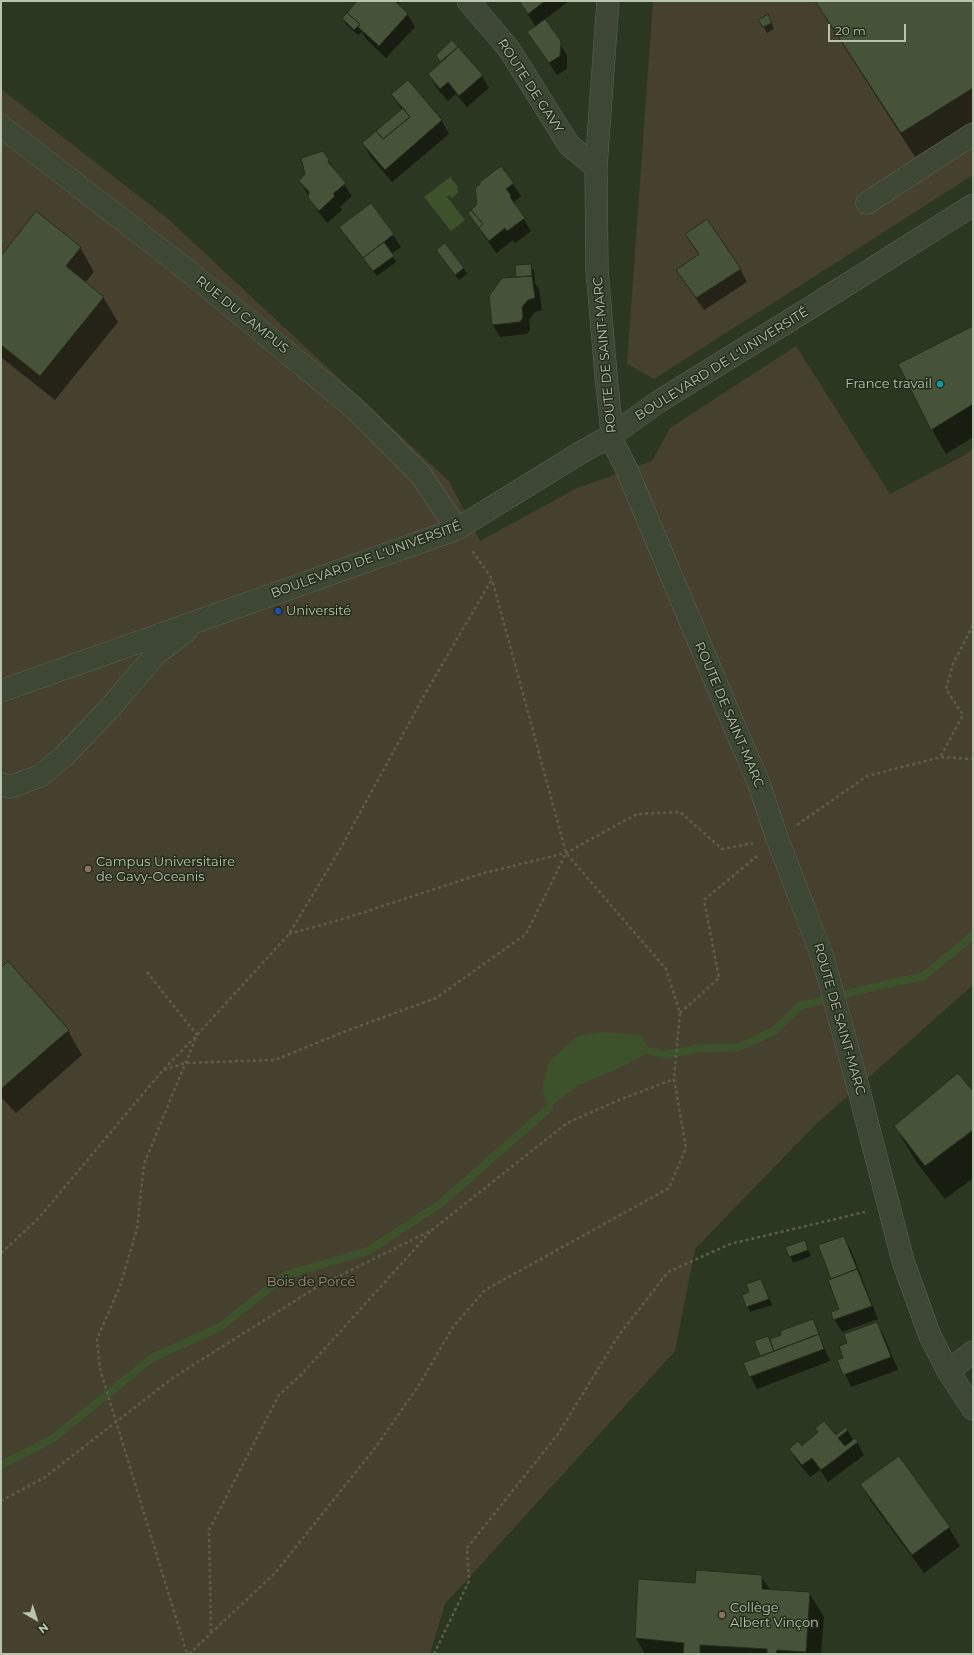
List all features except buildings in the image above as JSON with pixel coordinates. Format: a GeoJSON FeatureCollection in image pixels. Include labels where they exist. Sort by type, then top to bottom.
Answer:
{"type":"FeatureCollection","features":[{"type":"Feature","properties":{"kind":"street","name":"ROUTE DE GAVY"},"geometry":{"type":"LineString","coordinates":[[468,1],[509,49],[569,145],[596,167]]}},
{"type":"Feature","properties":{"kind":"street","name":"ROUTE DE SAINT-MARC"},"geometry":{"type":"LineString","coordinates":[[608,1],[596,167],[597,270],[613,442],[627,470],[758,781],[777,838],[826,967],[909,1279],[930,1336],[948,1372],[973,1410]]}},
{"type":"Feature","properties":{"kind":"street","name":"RUE DU CAMPUS"},"geometry":{"type":"LineString","coordinates":[[1,126],[187,270],[353,407],[421,475],[457,529]]}},
{"type":"Feature","properties":{"kind":"street"},"geometry":{"type":"LineString","coordinates":[[867,203],[973,134]]}},
{"type":"Feature","properties":{"kind":"street","name":"BOULEVARD DE L'UNIVERSITÉ"},"geometry":{"type":"LineString","coordinates":[[1,691],[457,529],[580,453],[612,436],[658,402],[973,205]]}},
{"type":"Feature","properties":{"kind":"street","name":"BOULEVARD DE L'UNIVERSITÉ"},"geometry":{"type":"LineString","coordinates":[[1,784],[10,787],[40,776],[64,756],[158,653],[199,620]]}},
{"type":"Feature","properties":{"kind":"street"},"geometry":{"type":"LineString","coordinates":[[948,1372],[973,1352]]}},
{"type":"Feature","properties":{"kind":"path"},"geometry":{"type":"LineString","coordinates":[[197,1035],[144,1164],[137,1229],[120,1286],[97,1339],[100,1369],[188,1654],[275,1573],[375,1448],[419,1385],[453,1326],[485,1290],[669,1188],[686,1148],[674,1079],[680,1012],[666,969],[566,853],[492,579],[457,529]]}},
{"type":"Feature","properties":{"kind":"path"},"geometry":{"type":"LineString","coordinates":[[1,1253],[37,1220],[163,1070],[289,934],[338,851],[425,694],[492,579]]}},
{"type":"Feature","properties":{"kind":"path"},"geometry":{"type":"LineString","coordinates":[[941,757],[963,715],[946,689],[953,664],[973,625]]}},
{"type":"Feature","properties":{"kind":"path"},"geometry":{"type":"LineString","coordinates":[[680,1012],[719,978],[704,900],[777,838],[867,776],[941,757],[973,759]]}},
{"type":"Feature","properties":{"kind":"path"},"geometry":{"type":"LineString","coordinates":[[289,934],[346,918],[484,873],[566,853],[637,814],[680,812],[722,849],[777,838]]}},
{"type":"Feature","properties":{"kind":"path"},"geometry":{"type":"LineString","coordinates":[[163,1070],[185,1063],[275,1060],[346,1031],[436,998],[526,934],[566,853]]}},
{"type":"Feature","properties":{"kind":"path"},"geometry":{"type":"LineString","coordinates":[[147,972],[197,1035]]}},
{"type":"Feature","properties":{"kind":"path"},"geometry":{"type":"LineString","coordinates":[[211,1633],[209,1530],[279,1395],[301,1375],[432,1230],[567,1123],[619,1100],[674,1079]]}},
{"type":"Feature","properties":{"kind":"path"},"geometry":{"type":"LineString","coordinates":[[434,1654],[469,1581],[467,1548],[558,1434],[619,1335],[668,1272],[730,1244],[889,1206]]}},
{"type":"Feature","properties":{"kind":"path"},"geometry":{"type":"LineString","coordinates":[[1,1500],[45,1477],[174,1377],[317,1286],[432,1230]]}},
{"type":"Feature","properties":{"kind":"green space"},"geometry":{"type":"Polygon","coordinates":[[[653,1],[973,1],[973,175],[654,379],[627,364],[653,1]]]}},
{"type":"Feature","properties":{"kind":"green space","name":"Bois de Porcé"},"geometry":{"type":"Polygon","coordinates":[[[1,89],[167,218],[449,481],[480,541],[575,489],[652,461],[670,428],[796,346],[890,494],[963,456],[973,449],[973,985],[816,1124],[695,1249],[675,1351],[445,1604],[430,1654],[1,1654],[1,89]]]}},
{"type":"Feature","properties":{"kind":"shaded area"},"geometry":{"type":"Polygon","coordinates":[[[450,177],[458,187],[457,189],[459,192],[452,198],[449,195],[447,197],[465,220],[451,231],[424,197],[450,177]]]}},
{"type":"Feature","properties":{"kind":"shaded area"},"geometry":{"type":"Polygon","coordinates":[[[605,1032],[641,1035],[651,1051],[628,1064],[577,1086],[549,1108],[542,1090],[549,1061],[578,1036],[605,1032]]]}},
{"type":"Feature","properties":{"kind":"waterway"},"geometry":{"type":"LineString","coordinates":[[651,1051],[665,1055],[694,1049],[739,1047],[774,1031],[800,1006],[924,976],[973,935]]}},
{"type":"Feature","properties":{"kind":"waterway"},"geometry":{"type":"LineString","coordinates":[[1,1465],[52,1439],[152,1358],[220,1327],[286,1275],[368,1251],[441,1203],[549,1108]]}},
{"type":"Feature","properties":{"kind":"place","name":"France travail"},"geometry":{"type":"Point","coordinates":[940,384]}},
{"type":"Feature","properties":{"kind":"place","name":"Université"},"geometry":{"type":"Point","coordinates":[278,611]}},
{"type":"Feature","properties":{"kind":"place","name":"Campus Universitaire de Gavy-Oceanis"},"geometry":{"type":"Point","coordinates":[88,869]}},
{"type":"Feature","properties":{"kind":"place","name":"Collège Albert Vinçon"},"geometry":{"type":"Point","coordinates":[722,1615]}}]}
